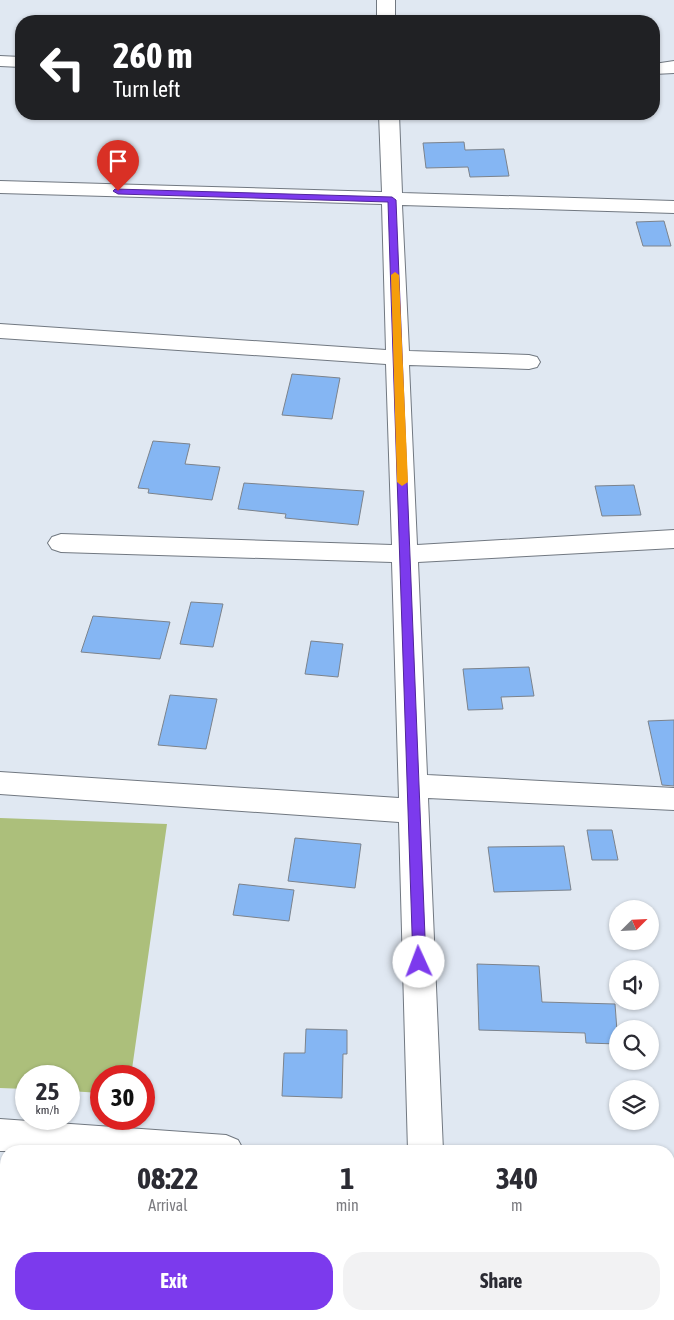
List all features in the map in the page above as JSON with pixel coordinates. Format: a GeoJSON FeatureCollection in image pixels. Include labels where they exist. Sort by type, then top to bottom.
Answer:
{"type":"FeatureCollection","features":[{"type":"Feature","properties":{"kind":"street"},"geometry":{"type":"LineString","coordinates":[[386,0],[386,15]]}},
{"type":"Feature","properties":{"kind":"street"},"geometry":{"type":"LineString","coordinates":[[0,61],[15,62]]}},
{"type":"Feature","properties":{"kind":"street"},"geometry":{"type":"LineString","coordinates":[[660,68],[674,67]]}},
{"type":"Feature","properties":{"kind":"street"},"geometry":{"type":"LineString","coordinates":[[389,120],[426,1145]]}},
{"type":"Feature","properties":{"kind":"street"},"geometry":{"type":"LineString","coordinates":[[0,188],[674,207]]}},
{"type":"Feature","properties":{"kind":"street"},"geometry":{"type":"LineString","coordinates":[[0,331],[398,358],[529,362]]}},
{"type":"Feature","properties":{"kind":"street"},"geometry":{"type":"LineString","coordinates":[[61,543],[405,554],[674,539]]}},
{"type":"Feature","properties":{"kind":"street"},"geometry":{"type":"LineString","coordinates":[[0,783],[413,799],[674,799]]}},
{"type":"Feature","properties":{"kind":"street"},"geometry":{"type":"LineString","coordinates":[[0,1135],[141,1145]]}},
{"type":"Feature","properties":{"kind":"green space"},"geometry":{"type":"Polygon","coordinates":[[[0,818],[167,824],[133,1065],[90,1065],[90,1092],[80,1092],[80,1065],[15,1065],[15,1089],[0,1088],[0,818]]]}},
{"type":"Feature","properties":{"kind":"building"},"geometry":{"type":"Polygon","coordinates":[[[464,142],[465,150],[504,149],[509,176],[470,177],[468,167],[426,168],[423,143],[464,142]]]}},
{"type":"Feature","properties":{"kind":"building"},"geometry":{"type":"Polygon","coordinates":[[[664,221],[671,246],[643,246],[636,222],[664,221]]]}},
{"type":"Feature","properties":{"kind":"building"},"geometry":{"type":"Polygon","coordinates":[[[292,374],[340,378],[332,419],[282,415],[292,374]]]}},
{"type":"Feature","properties":{"kind":"building"},"geometry":{"type":"Polygon","coordinates":[[[153,441],[190,444],[185,464],[220,467],[212,500],[148,493],[149,489],[138,488],[153,441]]]}},
{"type":"Feature","properties":{"kind":"building"},"geometry":{"type":"Polygon","coordinates":[[[244,483],[364,491],[358,525],[285,518],[286,514],[238,509],[244,483]]]}},
{"type":"Feature","properties":{"kind":"building"},"geometry":{"type":"Polygon","coordinates":[[[634,485],[641,515],[602,516],[595,486],[634,485]]]}},
{"type":"Feature","properties":{"kind":"building"},"geometry":{"type":"Polygon","coordinates":[[[191,602],[223,604],[213,647],[180,644],[191,602]]]}},
{"type":"Feature","properties":{"kind":"building"},"geometry":{"type":"Polygon","coordinates":[[[93,616],[170,622],[160,659],[81,652],[93,616]]]}},
{"type":"Feature","properties":{"kind":"building"},"geometry":{"type":"Polygon","coordinates":[[[311,641],[343,644],[338,677],[305,674],[311,641]]]}},
{"type":"Feature","properties":{"kind":"building"},"geometry":{"type":"Polygon","coordinates":[[[529,667],[534,696],[501,697],[503,709],[468,710],[463,669],[529,667]]]}},
{"type":"Feature","properties":{"kind":"building"},"geometry":{"type":"Polygon","coordinates":[[[170,695],[217,699],[206,749],[158,745],[170,695]]]}},
{"type":"Feature","properties":{"kind":"building"},"geometry":{"type":"Polygon","coordinates":[[[674,720],[674,786],[662,785],[648,721],[674,720]]]}},
{"type":"Feature","properties":{"kind":"building"},"geometry":{"type":"Polygon","coordinates":[[[587,830],[612,830],[618,860],[592,860],[587,830]]]}},
{"type":"Feature","properties":{"kind":"building"},"geometry":{"type":"Polygon","coordinates":[[[295,838],[361,844],[355,888],[288,881],[295,838]]]}},
{"type":"Feature","properties":{"kind":"building"},"geometry":{"type":"Polygon","coordinates":[[[564,846],[571,890],[494,892],[488,847],[564,846]]]}},
{"type":"Feature","properties":{"kind":"building"},"geometry":{"type":"Polygon","coordinates":[[[239,884],[294,890],[289,921],[233,915],[239,884]]]}},
{"type":"Feature","properties":{"kind":"building"},"geometry":{"type":"Polygon","coordinates":[[[477,964],[539,966],[542,1002],[609,1004],[609,1010],[615,1010],[616,1020],[609,1020],[609,1044],[586,1043],[585,1033],[479,1030],[477,964]]]}},
{"type":"Feature","properties":{"kind":"building"},"geometry":{"type":"Polygon","coordinates":[[[306,1029],[347,1030],[347,1054],[343,1054],[342,1098],[282,1096],[284,1053],[305,1053],[306,1029]]]}},
{"type":"Feature","properties":{"kind":"slow traffic"},"geometry":{"type":"LineString","coordinates":[[395,275],[402,482]]}},
{"type":"Feature","properties":{"kind":"route"},"geometry":{"type":"LineString","coordinates":[[118,191],[392,200],[419,962]]}}]}
